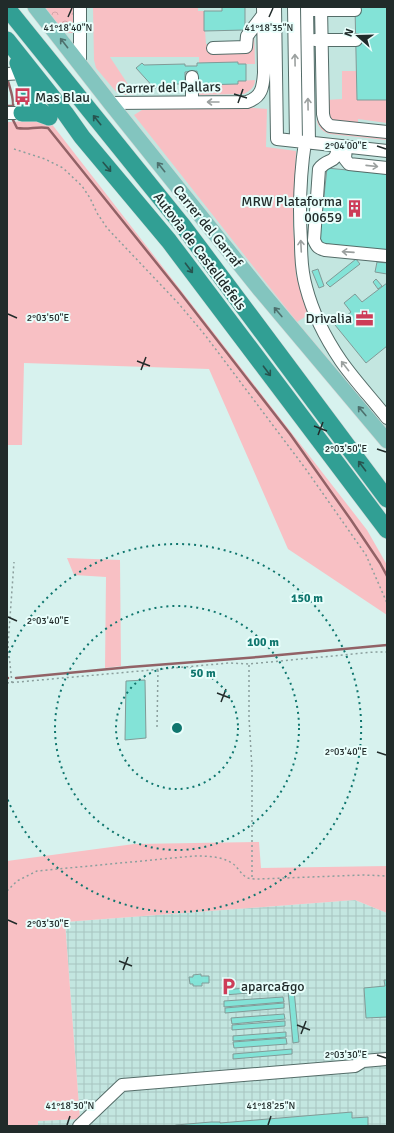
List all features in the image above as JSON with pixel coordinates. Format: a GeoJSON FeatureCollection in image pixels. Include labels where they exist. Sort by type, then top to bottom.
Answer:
{"type":"FeatureCollection","features":[{"type":"Feature","properties":{"kind":"highway","name":"Autovia de Castelldefels"},"geometry":{"type":"LineString","coordinates":[[7,8],[183,226],[387,498]]}},
{"type":"Feature","properties":{"kind":"highway","name":"Autovia de Castelldefels"},"geometry":{"type":"LineString","coordinates":[[7,41],[65,113],[82,137],[169,241],[386,530]]}},
{"type":"Feature","properties":{"kind":"highway"},"geometry":{"type":"LineString","coordinates":[[7,41],[19,78],[30,102],[26,111],[14,113]]}},
{"type":"Feature","properties":{"kind":"highway"},"geometry":{"type":"LineString","coordinates":[[19,78],[34,103],[49,117]]}},
{"type":"Feature","properties":{"kind":"highway"},"geometry":{"type":"LineString","coordinates":[[14,113],[38,113],[61,123],[82,137]]}},
{"type":"Feature","properties":{"kind":"main road","name":"Carrer del Garraf"},"geometry":{"type":"LineString","coordinates":[[35,7],[260,290],[387,441]]}},
{"type":"Feature","properties":{"kind":"street"},"geometry":{"type":"LineString","coordinates":[[80,7],[80,63]]}},
{"type":"Feature","properties":{"kind":"street"},"geometry":{"type":"LineString","coordinates":[[275,7],[277,139],[387,151]]}},
{"type":"Feature","properties":{"kind":"street"},"geometry":{"type":"LineString","coordinates":[[294,7],[303,142]]}},
{"type":"Feature","properties":{"kind":"street"},"geometry":{"type":"LineString","coordinates":[[356,10],[307,9],[300,196],[301,252],[306,286],[317,320],[341,362],[387,418]]}},
{"type":"Feature","properties":{"kind":"street"},"geometry":{"type":"LineString","coordinates":[[321,9],[324,120],[330,126],[387,132]]}},
{"type":"Feature","properties":{"kind":"street"},"geometry":{"type":"LineString","coordinates":[[213,48],[246,47],[247,36],[263,11]]}},
{"type":"Feature","properties":{"kind":"street","name":"Carrer del Pallars"},"geometry":{"type":"LineString","coordinates":[[110,103],[247,102],[257,97],[261,91],[264,73],[263,11]]}},
{"type":"Feature","properties":{"kind":"street"},"geometry":{"type":"LineString","coordinates":[[307,40],[356,40]]}},
{"type":"Feature","properties":{"kind":"street"},"geometry":{"type":"LineString","coordinates":[[192,77],[192,102]]}},
{"type":"Feature","properties":{"kind":"street"},"geometry":{"type":"LineString","coordinates":[[342,146],[335,158],[320,166],[314,240],[318,248],[325,250],[387,256]]}},
{"type":"Feature","properties":{"kind":"street"},"geometry":{"type":"LineString","coordinates":[[342,146],[345,159],[349,164]]}},
{"type":"Feature","properties":{"kind":"street"},"geometry":{"type":"LineString","coordinates":[[326,163],[387,168]]}},
{"type":"Feature","properties":{"kind":"street"},"geometry":{"type":"LineString","coordinates":[[80,1126],[122,1085],[355,1066],[363,1061],[387,1059]]}},
{"type":"Feature","properties":{"kind":"path"},"geometry":{"type":"LineString","coordinates":[[14,150],[32,154],[57,164],[82,186],[107,228],[179,304],[205,335],[305,468],[366,555],[387,603]]}},
{"type":"Feature","properties":{"kind":"path"},"geometry":{"type":"LineString","coordinates":[[12,683],[8,645],[14,562]]}},
{"type":"Feature","properties":{"kind":"path"},"geometry":{"type":"LineString","coordinates":[[7,683],[229,663],[249,664],[387,652]]}},
{"type":"Feature","properties":{"kind":"path"},"geometry":{"type":"LineString","coordinates":[[249,664],[249,718],[252,768],[252,879]]}},
{"type":"Feature","properties":{"kind":"path"},"geometry":{"type":"LineString","coordinates":[[157,727],[158,669]]}},
{"type":"Feature","properties":{"kind":"path"},"geometry":{"type":"LineString","coordinates":[[7,891],[17,881],[37,871],[194,856],[224,859],[233,864],[245,876],[252,879],[364,875],[387,876]]}},
{"type":"Feature","properties":{"kind":"shaded area"},"geometry":{"type":"Polygon","coordinates":[[[35,7],[387,7],[387,446],[35,7]]]}},
{"type":"Feature","properties":{"kind":"shaded area","name":"aparca&go"},"geometry":{"type":"Polygon","coordinates":[[[355,900],[387,913],[387,1126],[38,1126],[38,1121],[80,1119],[65,922],[355,900]]]}},
{"type":"Feature","properties":{"kind":"green space"},"geometry":{"type":"Polygon","coordinates":[[[41,7],[75,7],[75,32],[70,33],[60,30],[41,7]]]}},
{"type":"Feature","properties":{"kind":"green space"},"geometry":{"type":"Polygon","coordinates":[[[93,7],[198,7],[198,11],[204,11],[206,44],[211,45],[211,51],[251,51],[251,35],[254,31],[255,64],[238,64],[238,62],[199,63],[199,57],[110,57],[135,95],[117,93],[96,68],[94,60],[93,7]]]}},
{"type":"Feature","properties":{"kind":"green space"},"geometry":{"type":"Polygon","coordinates":[[[316,52],[321,120],[387,136],[387,140],[330,134],[321,128],[317,122],[316,52]]]}},
{"type":"Feature","properties":{"kind":"green space"},"geometry":{"type":"Polygon","coordinates":[[[342,71],[356,71],[357,100],[387,100],[387,123],[358,119],[358,125],[329,120],[326,100],[342,99],[342,71]]]}},
{"type":"Feature","properties":{"kind":"green space"},"geometry":{"type":"Polygon","coordinates":[[[255,80],[252,88],[244,94],[197,95],[198,85],[238,84],[238,81],[255,80]]]}},
{"type":"Feature","properties":{"kind":"green space"},"geometry":{"type":"Polygon","coordinates":[[[212,107],[267,109],[266,147],[296,151],[293,222],[296,275],[308,315],[297,322],[134,115],[142,110],[212,107]]]}},
{"type":"Feature","properties":{"kind":"green space"},"geometry":{"type":"Polygon","coordinates":[[[30,121],[51,123],[367,530],[387,565],[387,615],[288,549],[209,369],[24,363],[22,445],[7,445],[7,122],[30,121]]]}},
{"type":"Feature","properties":{"kind":"green space"},"geometry":{"type":"Polygon","coordinates":[[[67,558],[120,560],[121,666],[105,668],[106,577],[74,575],[67,558]]]}},
{"type":"Feature","properties":{"kind":"green space"},"geometry":{"type":"Polygon","coordinates":[[[259,842],[261,868],[387,866],[387,913],[355,900],[65,922],[80,1119],[38,1121],[38,1126],[7,1126],[7,861],[134,844],[259,842]]]}},
{"type":"Feature","properties":{"kind":"building"},"geometry":{"type":"Polygon","coordinates":[[[222,7],[245,7],[245,30],[204,31],[204,11],[222,11],[222,7]]]}},
{"type":"Feature","properties":{"kind":"building"},"geometry":{"type":"Polygon","coordinates":[[[355,7],[387,7],[387,100],[357,100],[355,7]]]}},
{"type":"Feature","properties":{"kind":"building"},"geometry":{"type":"Polygon","coordinates":[[[238,62],[238,64],[246,64],[246,81],[238,81],[238,84],[198,85],[197,71],[185,72],[185,84],[160,84],[155,89],[136,68],[142,63],[144,65],[185,64],[185,66],[197,66],[197,63],[238,62]]]}},
{"type":"Feature","properties":{"kind":"building","name":"MRW Plataforma 00659"},"geometry":{"type":"Polygon","coordinates":[[[327,168],[387,174],[387,251],[319,243],[327,168]]]}},
{"type":"Feature","properties":{"kind":"building"},"geometry":{"type":"Polygon","coordinates":[[[356,259],[360,264],[330,287],[326,283],[356,259]]]}},
{"type":"Feature","properties":{"kind":"building"},"geometry":{"type":"Polygon","coordinates":[[[377,262],[387,263],[387,274],[375,272],[377,262]]]}},
{"type":"Feature","properties":{"kind":"building"},"geometry":{"type":"Polygon","coordinates":[[[318,269],[324,286],[319,288],[312,271],[318,269]]]}},
{"type":"Feature","properties":{"kind":"building"},"geometry":{"type":"Polygon","coordinates":[[[376,279],[382,286],[378,289],[373,282],[376,279]]]}},
{"type":"Feature","properties":{"kind":"building","name":"Drivalia"},"geometry":{"type":"Polygon","coordinates":[[[387,283],[387,346],[366,363],[335,325],[351,312],[344,303],[355,294],[362,302],[387,283]]]}},
{"type":"Feature","properties":{"kind":"building"},"geometry":{"type":"Polygon","coordinates":[[[145,680],[146,738],[125,740],[126,681],[145,680]]]}},
{"type":"Feature","properties":{"kind":"building"},"geometry":{"type":"Polygon","coordinates":[[[201,974],[201,976],[209,976],[209,983],[202,983],[202,986],[193,986],[193,984],[190,984],[189,977],[201,974]]]}},
{"type":"Feature","properties":{"kind":"building"},"geometry":{"type":"Polygon","coordinates":[[[384,980],[387,980],[387,1017],[366,1018],[364,988],[385,986],[384,980]]]}},
{"type":"Feature","properties":{"kind":"building"},"geometry":{"type":"Polygon","coordinates":[[[288,984],[288,990],[224,995],[224,990],[288,984]]]}},
{"type":"Feature","properties":{"kind":"building"},"geometry":{"type":"Polygon","coordinates":[[[294,990],[299,1042],[293,1043],[288,991],[294,990]]]}},
{"type":"Feature","properties":{"kind":"building"},"geometry":{"type":"Polygon","coordinates":[[[283,997],[284,1002],[224,1007],[224,1001],[283,997]]]}},
{"type":"Feature","properties":{"kind":"building"},"geometry":{"type":"Polygon","coordinates":[[[284,1003],[284,1008],[225,1013],[225,1008],[284,1003]]]}},
{"type":"Feature","properties":{"kind":"building"},"geometry":{"type":"Polygon","coordinates":[[[284,1014],[285,1019],[232,1024],[231,1018],[284,1014]]]}},
{"type":"Feature","properties":{"kind":"building"},"geometry":{"type":"Polygon","coordinates":[[[285,1021],[285,1026],[232,1030],[232,1025],[285,1021]]]}},
{"type":"Feature","properties":{"kind":"building"},"geometry":{"type":"Polygon","coordinates":[[[286,1032],[286,1037],[233,1041],[233,1036],[286,1032]]]}},
{"type":"Feature","properties":{"kind":"building"},"geometry":{"type":"Polygon","coordinates":[[[286,1038],[287,1044],[234,1048],[233,1042],[286,1038]]]}},
{"type":"Feature","properties":{"kind":"building"},"geometry":{"type":"Polygon","coordinates":[[[292,1049],[292,1054],[233,1059],[233,1054],[292,1049]]]}},
{"type":"Feature","properties":{"kind":"building"},"geometry":{"type":"Polygon","coordinates":[[[352,1112],[352,1118],[368,1117],[368,1126],[174,1126],[211,1122],[220,1123],[352,1112]]]}},
{"type":"Feature","properties":{"kind":"waterway"},"geometry":{"type":"LineString","coordinates":[[7,106],[13,106],[8,81]]}},
{"type":"Feature","properties":{"kind":"waterway"},"geometry":{"type":"LineString","coordinates":[[13,120],[17,128],[48,128],[179,291],[290,434],[351,520],[387,576]]}},
{"type":"Feature","properties":{"kind":"waterway"},"geometry":{"type":"LineString","coordinates":[[16,678],[387,645]]}},
{"type":"Feature","properties":{"kind":"place","name":"Mas Blau"},"geometry":{"type":"Point","coordinates":[22,97]}},
{"type":"Feature","properties":{"kind":"place","name":"MRW Plataforma 00659"},"geometry":{"type":"Point","coordinates":[355,209]}},
{"type":"Feature","properties":{"kind":"place","name":"Drivalia"},"geometry":{"type":"Point","coordinates":[365,318]}},
{"type":"Feature","properties":{"kind":"place","name":"aparca&go"},"geometry":{"type":"Point","coordinates":[228,986]}}]}
